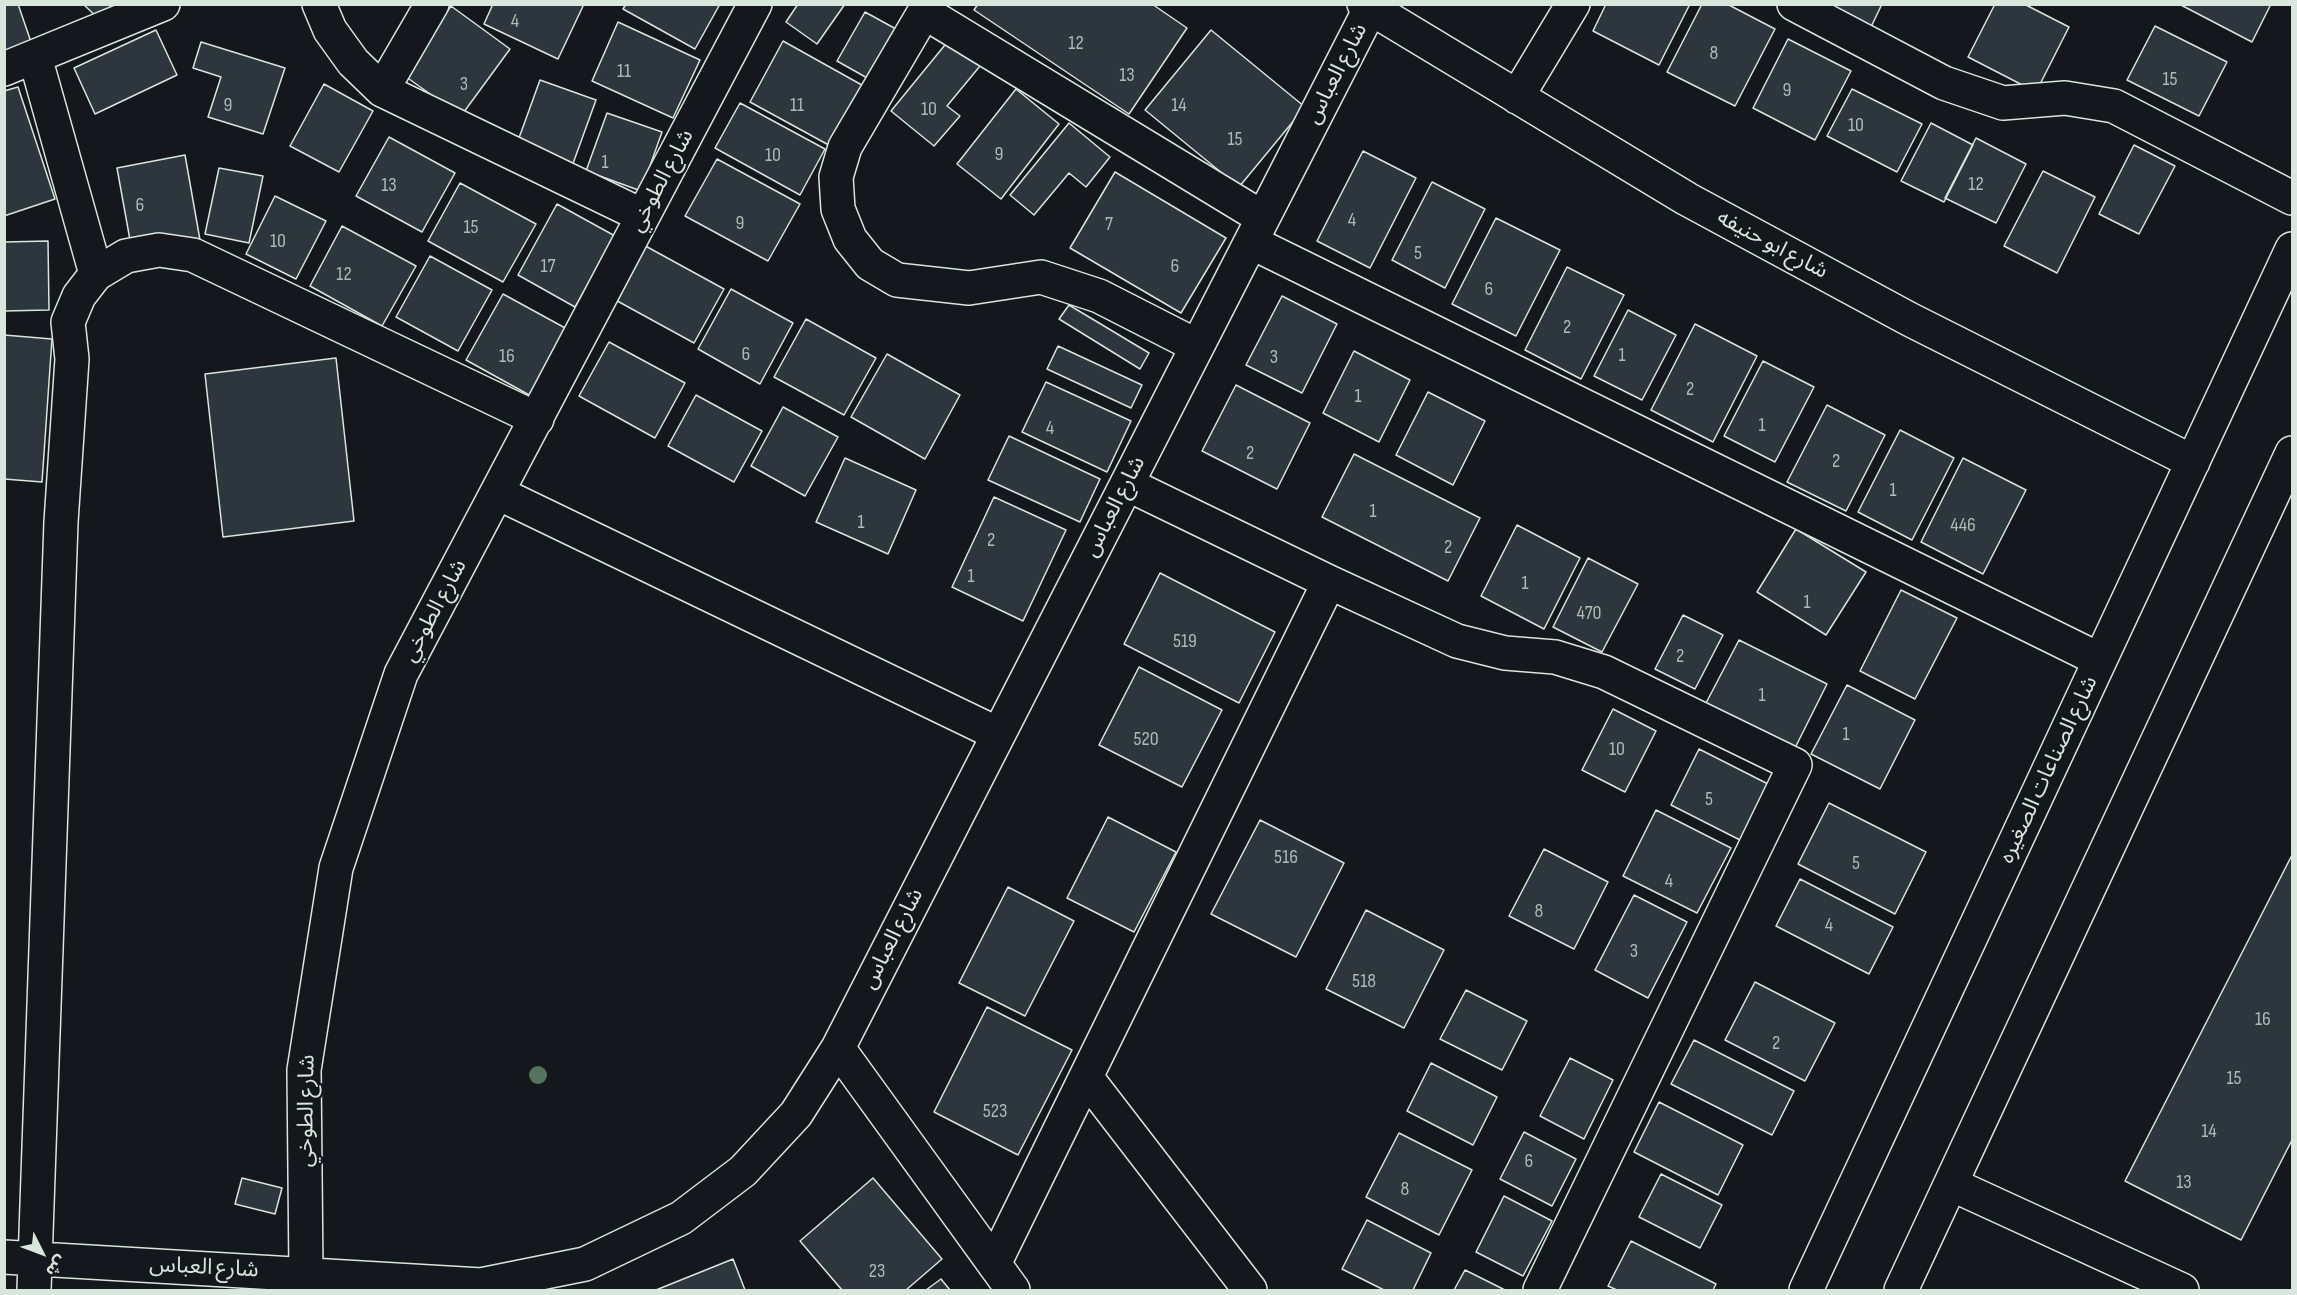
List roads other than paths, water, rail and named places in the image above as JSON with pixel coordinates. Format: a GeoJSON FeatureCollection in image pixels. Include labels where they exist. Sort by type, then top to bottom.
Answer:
{"type":"FeatureCollection","features":[{"type":"Feature","properties":{"kind":"street"},"geometry":{"type":"LineString","coordinates":[[4,69],[163,4]]}},
{"type":"Feature","properties":{"kind":"street"},"geometry":{"type":"LineString","coordinates":[[319,4],[330,30],[353,62],[382,90],[643,216]]}},
{"type":"Feature","properties":{"kind":"street"},"geometry":{"type":"LineString","coordinates":[[382,90],[432,4]]}},
{"type":"Feature","properties":{"kind":"street","name":"شارع الطوخي"},"geometry":{"type":"LineString","coordinates":[[306,1274],[304,1070],[336,868],[401,674],[755,4]]}},
{"type":"Feature","properties":{"kind":"street"},"geometry":{"type":"LineString","coordinates":[[1518,97],[1573,4]]}},
{"type":"Feature","properties":{"kind":"street"},"geometry":{"type":"LineString","coordinates":[[1794,4],[1944,83],[2003,103],[2065,98],[2114,106],[2292,198]]}},
{"type":"Feature","properties":{"kind":"street","name":"شارع ابو حنيفه"},"geometry":{"type":"LineString","coordinates":[[1367,7],[1687,199],[1909,319],[2193,462]]}},
{"type":"Feature","properties":{"kind":"street","name":"شارع العباس"},"geometry":{"type":"LineString","coordinates":[[4,1257],[36,1275],[229,1280],[306,1274],[482,1285],[585,1264],[681,1218],[743,1171],[796,1114],[838,1048],[1257,230],[1367,7]]}},
{"type":"Feature","properties":{"kind":"street"},"geometry":{"type":"LineString","coordinates":[[1197,346],[1099,296],[1041,277],[969,288],[897,280],[870,264],[849,239],[838,209],[836,177],[845,147],[927,8],[1257,230],[2100,660]]}},
{"type":"Feature","properties":{"kind":"street"},"geometry":{"type":"LineString","coordinates":[[35,57],[96,274]]}},
{"type":"Feature","properties":{"kind":"street","name":"شارع الصناعات الصغيره"},"geometry":{"type":"LineString","coordinates":[[1818,1287],[2100,660],[2292,249]]}},
{"type":"Feature","properties":{"kind":"street"},"geometry":{"type":"LineString","coordinates":[[36,1275],[62,522],[72,359],[68,322],[79,296],[96,274],[126,256],[159,250],[193,255],[537,419]]}},
{"type":"Feature","properties":{"kind":"street"},"geometry":{"type":"LineString","coordinates":[[1901,1290],[2292,453]]}},
{"type":"Feature","properties":{"kind":"street"},"geometry":{"type":"LineString","coordinates":[[1127,484],[1457,641],[1505,653],[1555,657],[1604,672],[1795,765],[1540,1290]]}},
{"type":"Feature","properties":{"kind":"street"},"geometry":{"type":"LineString","coordinates":[[498,493],[998,734]]}},
{"type":"Feature","properties":{"kind":"street"},"geometry":{"type":"LineString","coordinates":[[994,1264],[1329,582]]}},
{"type":"Feature","properties":{"kind":"street"},"geometry":{"type":"LineString","coordinates":[[838,1048],[1013,1290]]}},
{"type":"Feature","properties":{"kind":"street"},"geometry":{"type":"LineString","coordinates":[[1086,1077],[1250,1290]]}},
{"type":"Feature","properties":{"kind":"street"},"geometry":{"type":"LineString","coordinates":[[1951,1184],[2182,1290]]}}]}
